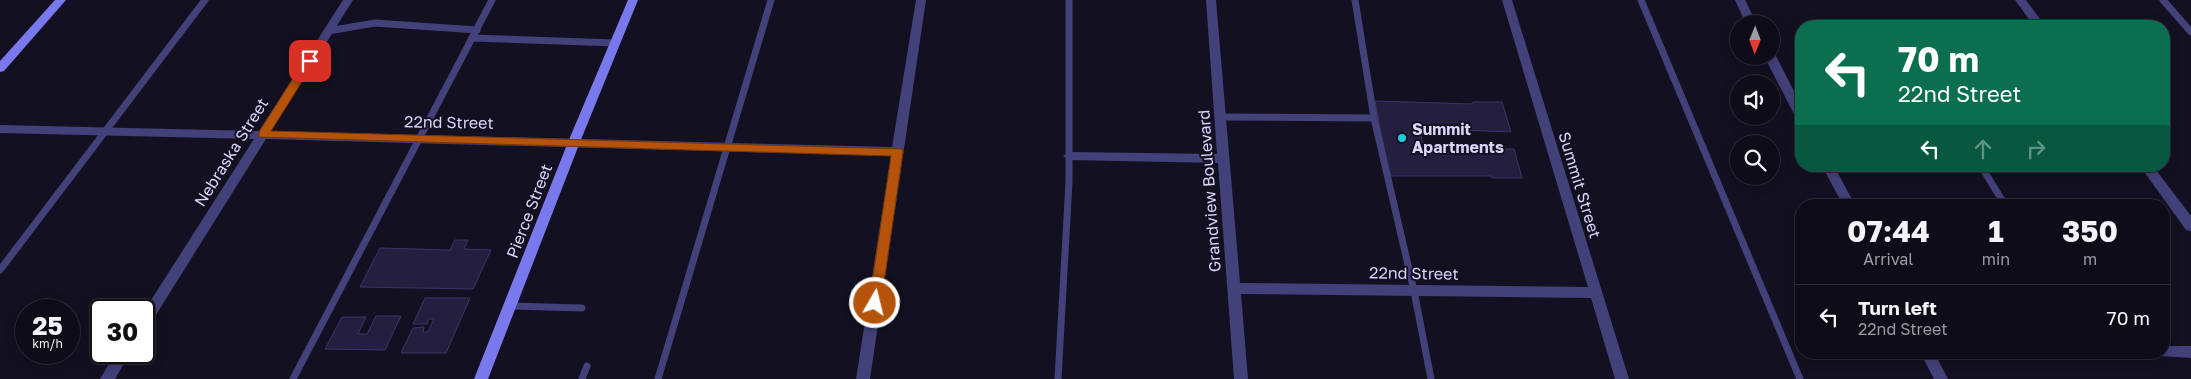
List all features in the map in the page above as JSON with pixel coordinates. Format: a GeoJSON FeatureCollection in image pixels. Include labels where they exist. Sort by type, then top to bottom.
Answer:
{"type":"FeatureCollection","features":[{"type":"Feature","properties":{"kind":"main road"},"geometry":{"type":"LineString","coordinates":[[0,68],[61,0]]}},
{"type":"Feature","properties":{"kind":"main road","name":"Pierce Street"},"geometry":{"type":"LineString","coordinates":[[481,379],[574,142],[633,0]]}},
{"type":"Feature","properties":{"kind":"street","name":"Nebraska Street"},"geometry":{"type":"LineString","coordinates":[[155,305],[348,0]]}},
{"type":"Feature","properties":{"kind":"street"},"geometry":{"type":"LineString","coordinates":[[864,379],[921,0]]}},
{"type":"Feature","properties":{"kind":"street","name":"Grandview Boulevard"},"geometry":{"type":"LineString","coordinates":[[1211,0],[1240,379]]}},
{"type":"Feature","properties":{"kind":"street","name":"Summit Street"},"geometry":{"type":"LineString","coordinates":[[1507,0],[1622,379]]}},
{"type":"Feature","properties":{"kind":"street"},"geometry":{"type":"LineString","coordinates":[[1740,0],[1748,15]]}},
{"type":"Feature","properties":{"kind":"street"},"geometry":{"type":"LineString","coordinates":[[2020,0],[2035,20]]}},
{"type":"Feature","properties":{"kind":"street"},"geometry":{"type":"LineString","coordinates":[[1775,65],[1795,104]]}},
{"type":"Feature","properties":{"kind":"street","name":"22nd Street"},"geometry":{"type":"LineString","coordinates":[[0,129],[574,142],[898,152]]}},
{"type":"Feature","properties":{"kind":"street"},"geometry":{"type":"LineString","coordinates":[[1069,156],[1223,159]]}},
{"type":"Feature","properties":{"kind":"street"},"geometry":{"type":"LineString","coordinates":[[1831,172],[1846,199]]}},
{"type":"Feature","properties":{"kind":"street"},"geometry":{"type":"LineString","coordinates":[[2150,172],[2191,226]]}},
{"type":"Feature","properties":{"kind":"street","name":"22nd Street"},"geometry":{"type":"LineString","coordinates":[[1233,288],[1595,293]]}},
{"type":"Feature","properties":{"kind":"street"},"geometry":{"type":"LineString","coordinates":[[2170,352],[2191,352]]}},
{"type":"Feature","properties":{"kind":"street"},"geometry":{"type":"LineString","coordinates":[[1931,359],[1941,379]]}},
{"type":"Feature","properties":{"kind":"street"},"geometry":{"type":"LineString","coordinates":[[107,379],[116,364]]}},
{"type":"Feature","properties":{"kind":"lane"},"geometry":{"type":"LineString","coordinates":[[0,270],[205,0]]}},
{"type":"Feature","properties":{"kind":"lane"},"geometry":{"type":"LineString","coordinates":[[293,379],[492,0]]}},
{"type":"Feature","properties":{"kind":"lane"},"geometry":{"type":"LineString","coordinates":[[658,379],[725,148],[771,0]]}},
{"type":"Feature","properties":{"kind":"lane"},"geometry":{"type":"LineString","coordinates":[[1058,379],[1069,156],[1069,0]]}},
{"type":"Feature","properties":{"kind":"lane"},"geometry":{"type":"LineString","coordinates":[[1355,0],[1374,118],[1414,291],[1431,379]]}},
{"type":"Feature","properties":{"kind":"lane"},"geometry":{"type":"LineString","coordinates":[[1641,0],[1800,379]]}},
{"type":"Feature","properties":{"kind":"lane"},"geometry":{"type":"LineString","coordinates":[[2162,0],[2191,32]]}},
{"type":"Feature","properties":{"kind":"lane"},"geometry":{"type":"LineString","coordinates":[[328,31],[375,22],[477,30]]}},
{"type":"Feature","properties":{"kind":"lane"},"geometry":{"type":"LineString","coordinates":[[472,38],[615,42]]}},
{"type":"Feature","properties":{"kind":"lane"},"geometry":{"type":"LineString","coordinates":[[1220,117],[1374,118]]}},
{"type":"Feature","properties":{"kind":"lane"},"geometry":{"type":"LineString","coordinates":[[1985,172],[2001,199]]}},
{"type":"Feature","properties":{"kind":"lane"},"geometry":{"type":"LineString","coordinates":[[510,306],[582,308]]}},
{"type":"Feature","properties":{"kind":"lane"},"geometry":{"type":"LineString","coordinates":[[582,379],[587,366]]}},
{"type":"Feature","properties":{"kind":"building","name":"Summit Apartments"},"geometry":{"type":"Polygon","coordinates":[[[1375,101],[1472,104],[1473,102],[1502,102],[1511,132],[1432,129],[1431,125],[1415,125],[1416,130],[1420,131],[1423,145],[1419,145],[1421,153],[1440,153],[1439,149],[1514,149],[1522,178],[1492,178],[1491,176],[1389,176],[1375,101]]]}},
{"type":"Feature","properties":{"kind":"building"},"geometry":{"type":"Polygon","coordinates":[[[455,240],[468,240],[464,249],[491,250],[473,289],[360,287],[380,248],[450,250],[455,240]]]}},
{"type":"Feature","properties":{"kind":"building"},"geometry":{"type":"Polygon","coordinates":[[[425,298],[470,298],[446,353],[401,353],[413,328],[424,327],[423,332],[428,332],[434,319],[429,319],[427,324],[413,324],[425,298]]]}},
{"type":"Feature","properties":{"kind":"building"},"geometry":{"type":"Polygon","coordinates":[[[376,316],[401,316],[385,350],[325,349],[342,317],[366,317],[358,334],[367,334],[376,316]]]}},
{"type":"Feature","properties":{"kind":"place","name":"Summit Apartments"},"geometry":{"type":"Point","coordinates":[1402,138]}},
{"type":"Feature","properties":{"kind":"route"},"geometry":{"type":"LineString","coordinates":[[310,61],[263,135],[898,152],[875,303]]}}]}
